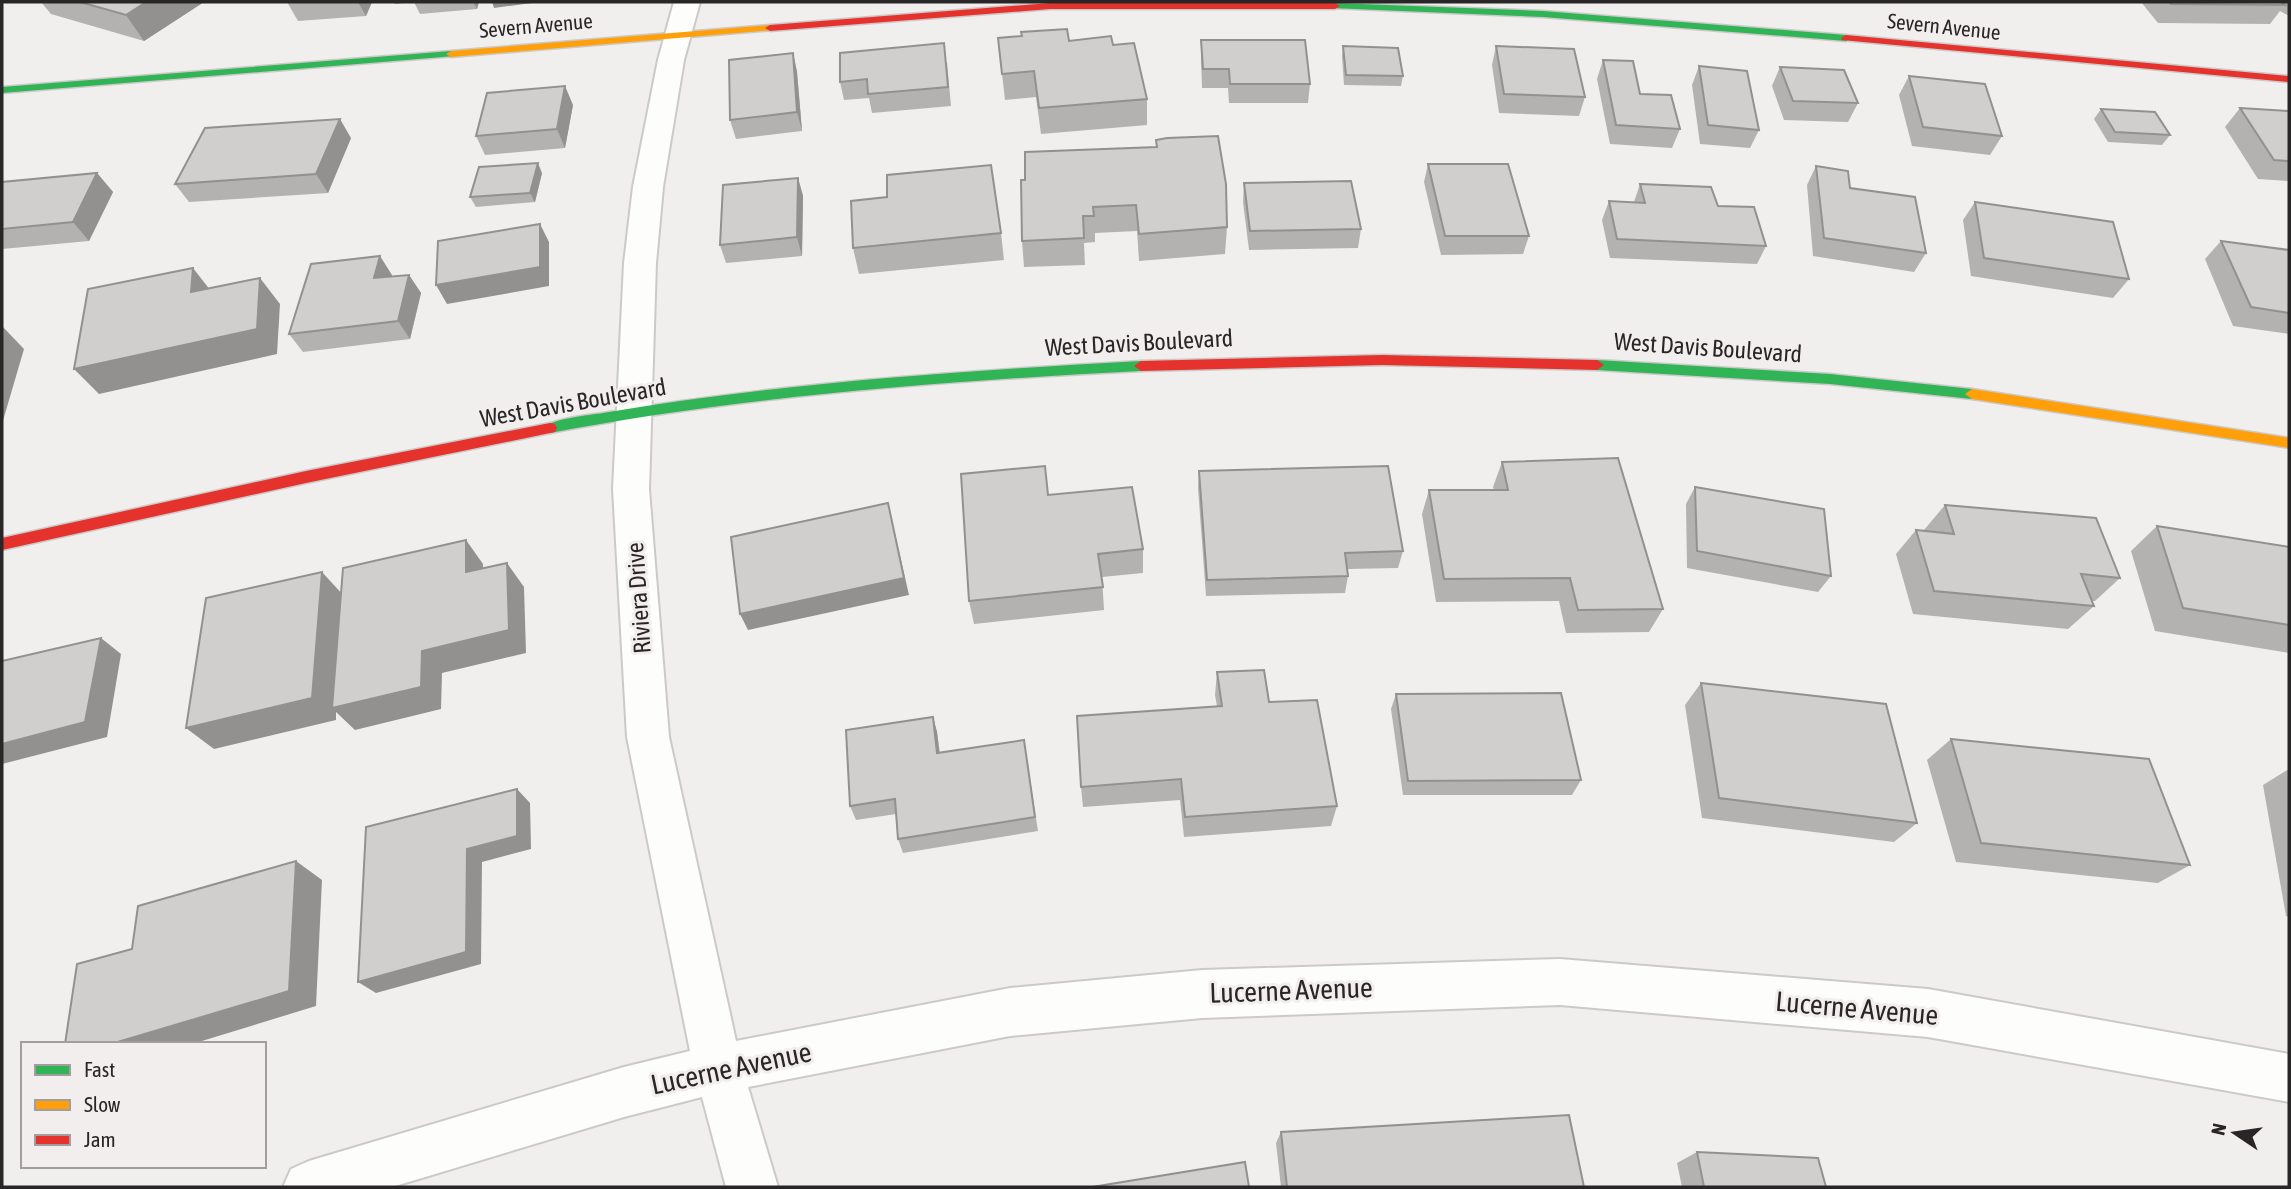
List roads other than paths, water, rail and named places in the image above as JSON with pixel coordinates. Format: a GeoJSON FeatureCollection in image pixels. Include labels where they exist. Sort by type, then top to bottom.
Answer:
{"type":"FeatureCollection","features":[{"type":"Feature","properties":{"kind":"street","name":"Severn Avenue"},"geometry":{"type":"LineString","coordinates":[[2,90],[682,19],[888,16],[1101,5],[1333,7],[1542,14],[1740,29],[2053,60],[2289,79]]}},
{"type":"Feature","properties":{"kind":"street","name":"Riviera Drive"},"geometry":{"type":"LineString","coordinates":[[682,19],[648,187],[640,263],[631,489],[648,737],[718,1069],[752,1187]]}},
{"type":"Feature","properties":{"kind":"street","name":"West Davis Boulevard"},"geometry":{"type":"LineString","coordinates":[[2,544],[368,463],[633,413],[902,381],[1062,369],[1239,361],[1431,360],[1624,365],[1832,379],[2129,416],[2289,443]]}},
{"type":"Feature","properties":{"kind":"street","name":"Lucerne Avenue"},"geometry":{"type":"LineString","coordinates":[[309,1187],[624,1092],[718,1069],[1010,1013],[1106,1002],[1257,991],[1560,982],[1928,1013],[2289,1078]]}}]}
